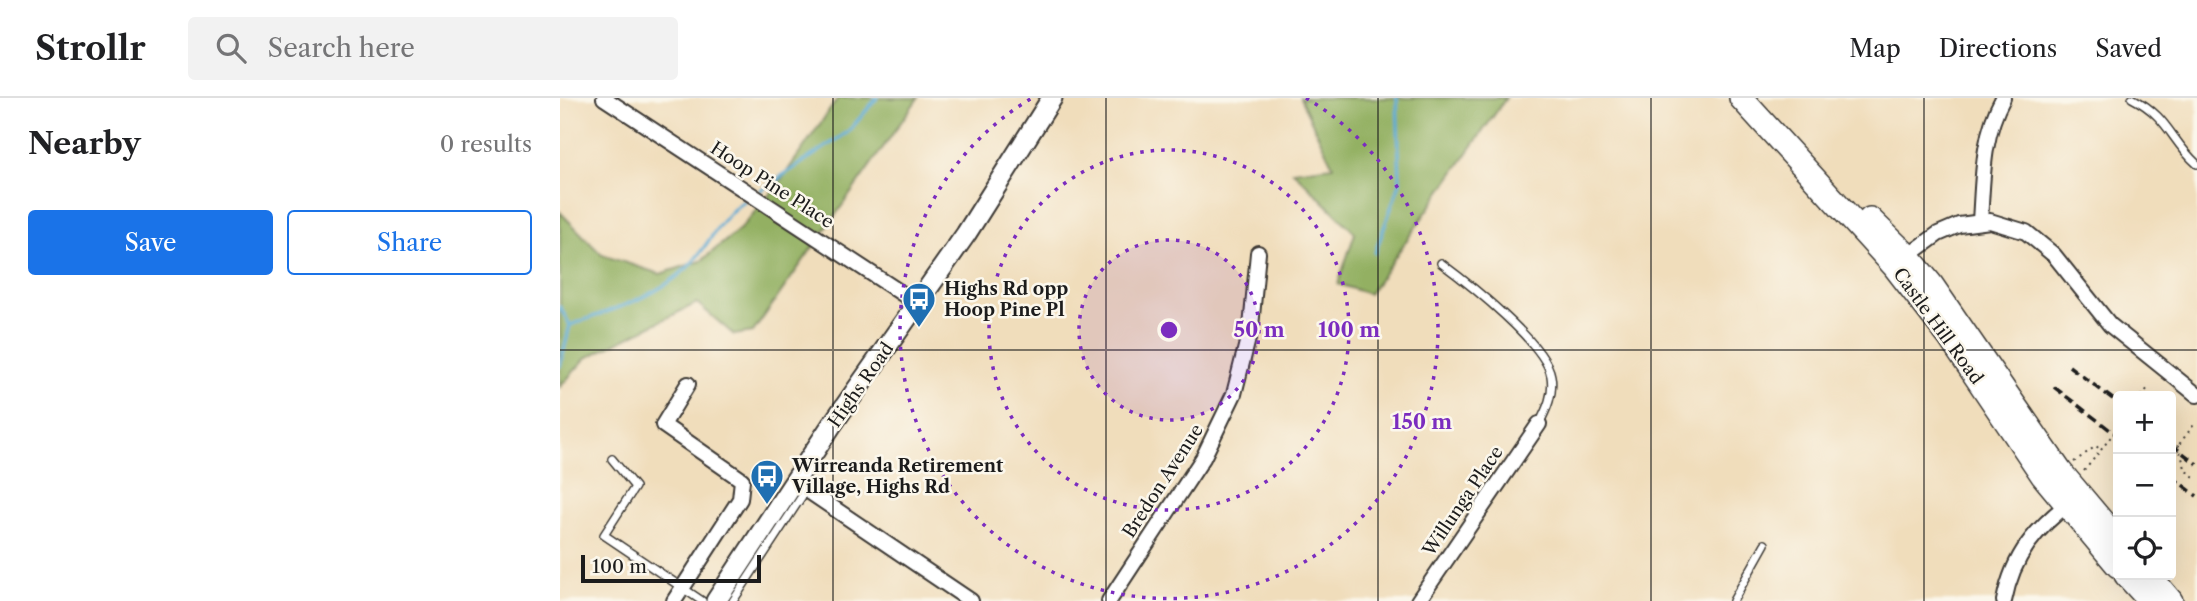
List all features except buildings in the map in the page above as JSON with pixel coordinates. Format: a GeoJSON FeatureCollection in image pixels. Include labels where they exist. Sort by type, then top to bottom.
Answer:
{"type":"FeatureCollection","features":[{"type":"Feature","properties":{"kind":"main road","name":"Castle Hill Road"},"geometry":{"type":"LineString","coordinates":[[1741,98],[1956,317],[2113,559]]}},
{"type":"Feature","properties":{"kind":"main road","name":"Castle Hill Road"},"geometry":{"type":"LineString","coordinates":[[1756,98],[1901,261]]}},
{"type":"Feature","properties":{"kind":"main road","name":"Castle Hill Road"},"geometry":{"type":"LineString","coordinates":[[2073,500],[2113,536]]}},
{"type":"Feature","properties":{"kind":"main road"},"geometry":{"type":"LineString","coordinates":[[2131,580],[2150,601]]}},
{"type":"Feature","properties":{"kind":"main road"},"geometry":{"type":"LineString","coordinates":[[2154,580],[2171,601]]}},
{"type":"Feature","properties":{"kind":"street","name":"Hoop Pine Place"},"geometry":{"type":"LineString","coordinates":[[604,98],[918,304]]}},
{"type":"Feature","properties":{"kind":"street","name":"Highs Road"},"geometry":{"type":"LineString","coordinates":[[716,601],[800,486],[1052,98]]}},
{"type":"Feature","properties":{"kind":"street"},"geometry":{"type":"LineString","coordinates":[[1980,221],[1989,130],[2003,98]]}},
{"type":"Feature","properties":{"kind":"street"},"geometry":{"type":"LineString","coordinates":[[1901,261],[1948,228],[1980,221],[2007,225],[2038,239],[2110,325],[2197,395]]}},
{"type":"Feature","properties":{"kind":"street","name":"Bredon Avenue"},"geometry":{"type":"LineString","coordinates":[[1110,601],[1203,458],[1225,416],[1249,339],[1258,253]]}},
{"type":"Feature","properties":{"kind":"street"},"geometry":{"type":"LineString","coordinates":[[674,601],[740,499],[744,487],[742,480],[663,425],[688,384]]}},
{"type":"Feature","properties":{"kind":"street","name":"Willunga Place"},"geometry":{"type":"LineString","coordinates":[[1418,601],[1539,424]]}},
{"type":"Feature","properties":{"kind":"street"},"geometry":{"type":"LineString","coordinates":[[800,486],[971,601]]}},
{"type":"Feature","properties":{"kind":"street"},"geometry":{"type":"LineString","coordinates":[[2004,601],[2014,564],[2024,547],[2042,526],[2073,500]]}},
{"type":"Feature","properties":{"kind":"lane"},"geometry":{"type":"LineString","coordinates":[[2132,98],[2169,125],[2182,149],[2197,164]]}},
{"type":"Feature","properties":{"kind":"lane"},"geometry":{"type":"LineString","coordinates":[[1441,263],[1482,296],[1542,355],[1552,380],[1551,395],[1539,424]]}},
{"type":"Feature","properties":{"kind":"lane"},"geometry":{"type":"LineString","coordinates":[[612,459],[635,486],[604,535],[702,601]]}},
{"type":"Feature","properties":{"kind":"lane"},"geometry":{"type":"LineString","coordinates":[[733,601],[800,486]]}},
{"type":"Feature","properties":{"kind":"lane"},"geometry":{"type":"LineString","coordinates":[[1733,601],[1765,544]]}},
{"type":"Feature","properties":{"kind":"path"},"geometry":{"type":"LineString","coordinates":[[2146,391],[2150,386]]}},
{"type":"Feature","properties":{"kind":"path"},"geometry":{"type":"LineString","coordinates":[[2172,454],[2196,422]]}},
{"type":"Feature","properties":{"kind":"path"},"geometry":{"type":"LineString","coordinates":[[2087,468],[2113,434]]}},
{"type":"Feature","properties":{"kind":"path"},"geometry":{"type":"LineString","coordinates":[[2178,445],[2186,471],[2197,479]]}},
{"type":"Feature","properties":{"kind":"path"},"geometry":{"type":"LineString","coordinates":[[2070,464],[2096,446],[2101,450]]}},
{"type":"Feature","properties":{"kind":"green space"},"geometry":{"type":"Polygon","coordinates":[[[838,98],[918,98],[753,332],[734,335],[697,303],[586,358],[560,387],[560,212],[602,255],[660,274],[701,261],[741,228],[777,186],[838,98]]]}},
{"type":"Feature","properties":{"kind":"green space"},"geometry":{"type":"Polygon","coordinates":[[[1300,98],[1506,98],[1369,294],[1338,284],[1355,233],[1293,171],[1333,166],[1300,98]]]}},
{"type":"Feature","properties":{"kind":"waterway"},"geometry":{"type":"LineString","coordinates":[[761,190],[848,132],[877,98]]}},
{"type":"Feature","properties":{"kind":"waterway"},"geometry":{"type":"LineString","coordinates":[[1375,253],[1400,183],[1397,98]]}},
{"type":"Feature","properties":{"kind":"waterway"},"geometry":{"type":"LineString","coordinates":[[570,325],[632,302],[675,278],[695,260],[726,217],[744,201]]}},
{"type":"Feature","properties":{"kind":"waterway"},"geometry":{"type":"LineString","coordinates":[[560,307],[570,325],[560,366]]}},
{"type":"Feature","properties":{"kind":"railway"},"geometry":{"type":"LineString","coordinates":[[2069,366],[2113,399]]}},
{"type":"Feature","properties":{"kind":"railway"},"geometry":{"type":"LineString","coordinates":[[2054,387],[2113,432]]}},
{"type":"Feature","properties":{"kind":"railway"},"geometry":{"type":"LineString","coordinates":[[2176,448],[2197,464]]}},
{"type":"Feature","properties":{"kind":"railway"},"geometry":{"type":"LineString","coordinates":[[2176,480],[2197,496]]}},
{"type":"Feature","properties":{"kind":"place","name":"Highs Rd opp Hoop Pine Pl"},"geometry":{"type":"Point","coordinates":[919,329]}},
{"type":"Feature","properties":{"kind":"place","name":"Wirreanda Retirement Village, Highs Rd"},"geometry":{"type":"Point","coordinates":[767,506]}}]}
